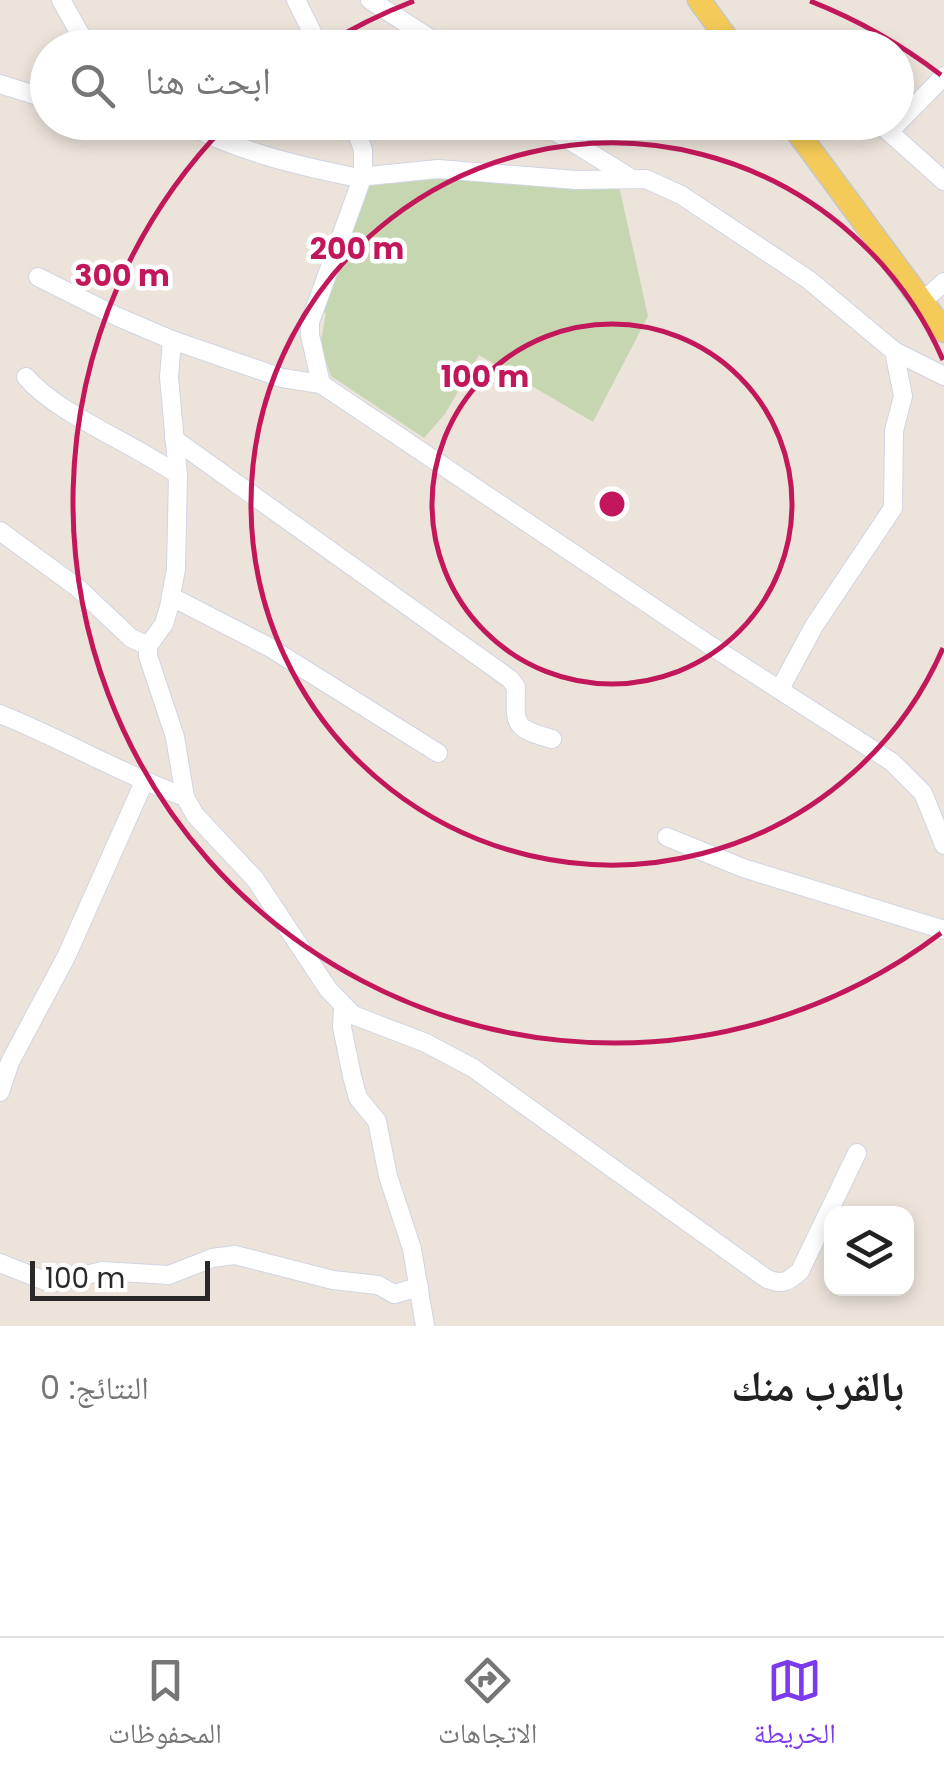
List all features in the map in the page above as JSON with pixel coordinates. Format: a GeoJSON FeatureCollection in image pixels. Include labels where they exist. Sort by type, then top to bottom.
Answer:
{"type":"FeatureCollection","features":[{"type":"Feature","properties":{"kind":"main road"},"geometry":{"type":"LineString","coordinates":[[699,0],[721,30]]}},
{"type":"Feature","properties":{"kind":"main road"},"geometry":{"type":"LineString","coordinates":[[803,140],[944,332]]}},
{"type":"Feature","properties":{"kind":"street"},"geometry":{"type":"LineString","coordinates":[[61,0],[78,30]]}},
{"type":"Feature","properties":{"kind":"street"},"geometry":{"type":"LineString","coordinates":[[296,0],[311,30]]}},
{"type":"Feature","properties":{"kind":"street"},"geometry":{"type":"LineString","coordinates":[[370,0],[418,30]]}},
{"type":"Feature","properties":{"kind":"street"},"geometry":{"type":"LineString","coordinates":[[914,102],[944,76]]}},
{"type":"Feature","properties":{"kind":"street"},"geometry":{"type":"LineString","coordinates":[[0,84],[30,93]]}},
{"type":"Feature","properties":{"kind":"street"},"geometry":{"type":"LineString","coordinates":[[221,140],[282,162],[362,176],[438,168],[576,180],[646,179],[681,195],[809,280],[894,352],[944,376]]}},
{"type":"Feature","properties":{"kind":"street"},"geometry":{"type":"LineString","coordinates":[[322,384],[310,322],[362,176],[359,140]]}},
{"type":"Feature","properties":{"kind":"street"},"geometry":{"type":"LineString","coordinates":[[570,140],[632,178]]}},
{"type":"Feature","properties":{"kind":"street"},"geometry":{"type":"LineString","coordinates":[[898,140],[944,181]]}},
{"type":"Feature","properties":{"kind":"street"},"geometry":{"type":"LineString","coordinates":[[38,276],[172,340],[282,378],[322,384],[892,762],[912,779],[932,810],[944,846]]}},
{"type":"Feature","properties":{"kind":"street"},"geometry":{"type":"LineString","coordinates":[[923,301],[944,282]]}},
{"type":"Feature","properties":{"kind":"street"},"geometry":{"type":"LineString","coordinates":[[172,340],[169,376],[178,475],[178,532],[172,598],[164,624],[148,646],[149,665],[179,753],[185,797],[195,815],[254,878],[343,1007],[353,1015],[446,1052],[494,1082],[778,1284],[800,1272],[857,1152]]}},
{"type":"Feature","properties":{"kind":"street"},"geometry":{"type":"LineString","coordinates":[[780,689],[814,626],[892,508],[894,431],[903,396],[894,352]]}},
{"type":"Feature","properties":{"kind":"street"},"geometry":{"type":"LineString","coordinates":[[26,377],[45,396],[178,475]]}},
{"type":"Feature","properties":{"kind":"street"},"geometry":{"type":"LineString","coordinates":[[174,439],[510,679],[516,687],[514,708],[518,725],[526,732],[552,739]]}},
{"type":"Feature","properties":{"kind":"street"},"geometry":{"type":"LineString","coordinates":[[0,532],[78,588],[131,638],[148,646]]}},
{"type":"Feature","properties":{"kind":"street"},"geometry":{"type":"LineString","coordinates":[[172,598],[269,647],[438,753]]}},
{"type":"Feature","properties":{"kind":"street"},"geometry":{"type":"LineString","coordinates":[[0,714],[144,782],[185,797]]}},
{"type":"Feature","properties":{"kind":"street"},"geometry":{"type":"LineString","coordinates":[[0,1092],[10,1062],[66,957],[144,782]]}},
{"type":"Feature","properties":{"kind":"street"},"geometry":{"type":"LineString","coordinates":[[667,836],[743,868],[944,930]]}},
{"type":"Feature","properties":{"kind":"street"},"geometry":{"type":"LineString","coordinates":[[343,1007],[342,1027],[356,1090],[377,1121],[388,1176],[412,1249],[425,1326]]}},
{"type":"Feature","properties":{"kind":"street"},"geometry":{"type":"LineString","coordinates":[[0,1263],[48,1282],[58,1282],[102,1271],[169,1275],[212,1258],[235,1256],[332,1280],[378,1285],[394,1294],[418,1287]]}},
{"type":"Feature","properties":{"kind":"green space"},"geometry":{"type":"Polygon","coordinates":[[[410,171],[619,186],[648,316],[593,422],[479,355],[445,414],[424,438],[331,376],[320,346],[326,313],[316,311],[366,184],[410,171]]]}}]}
